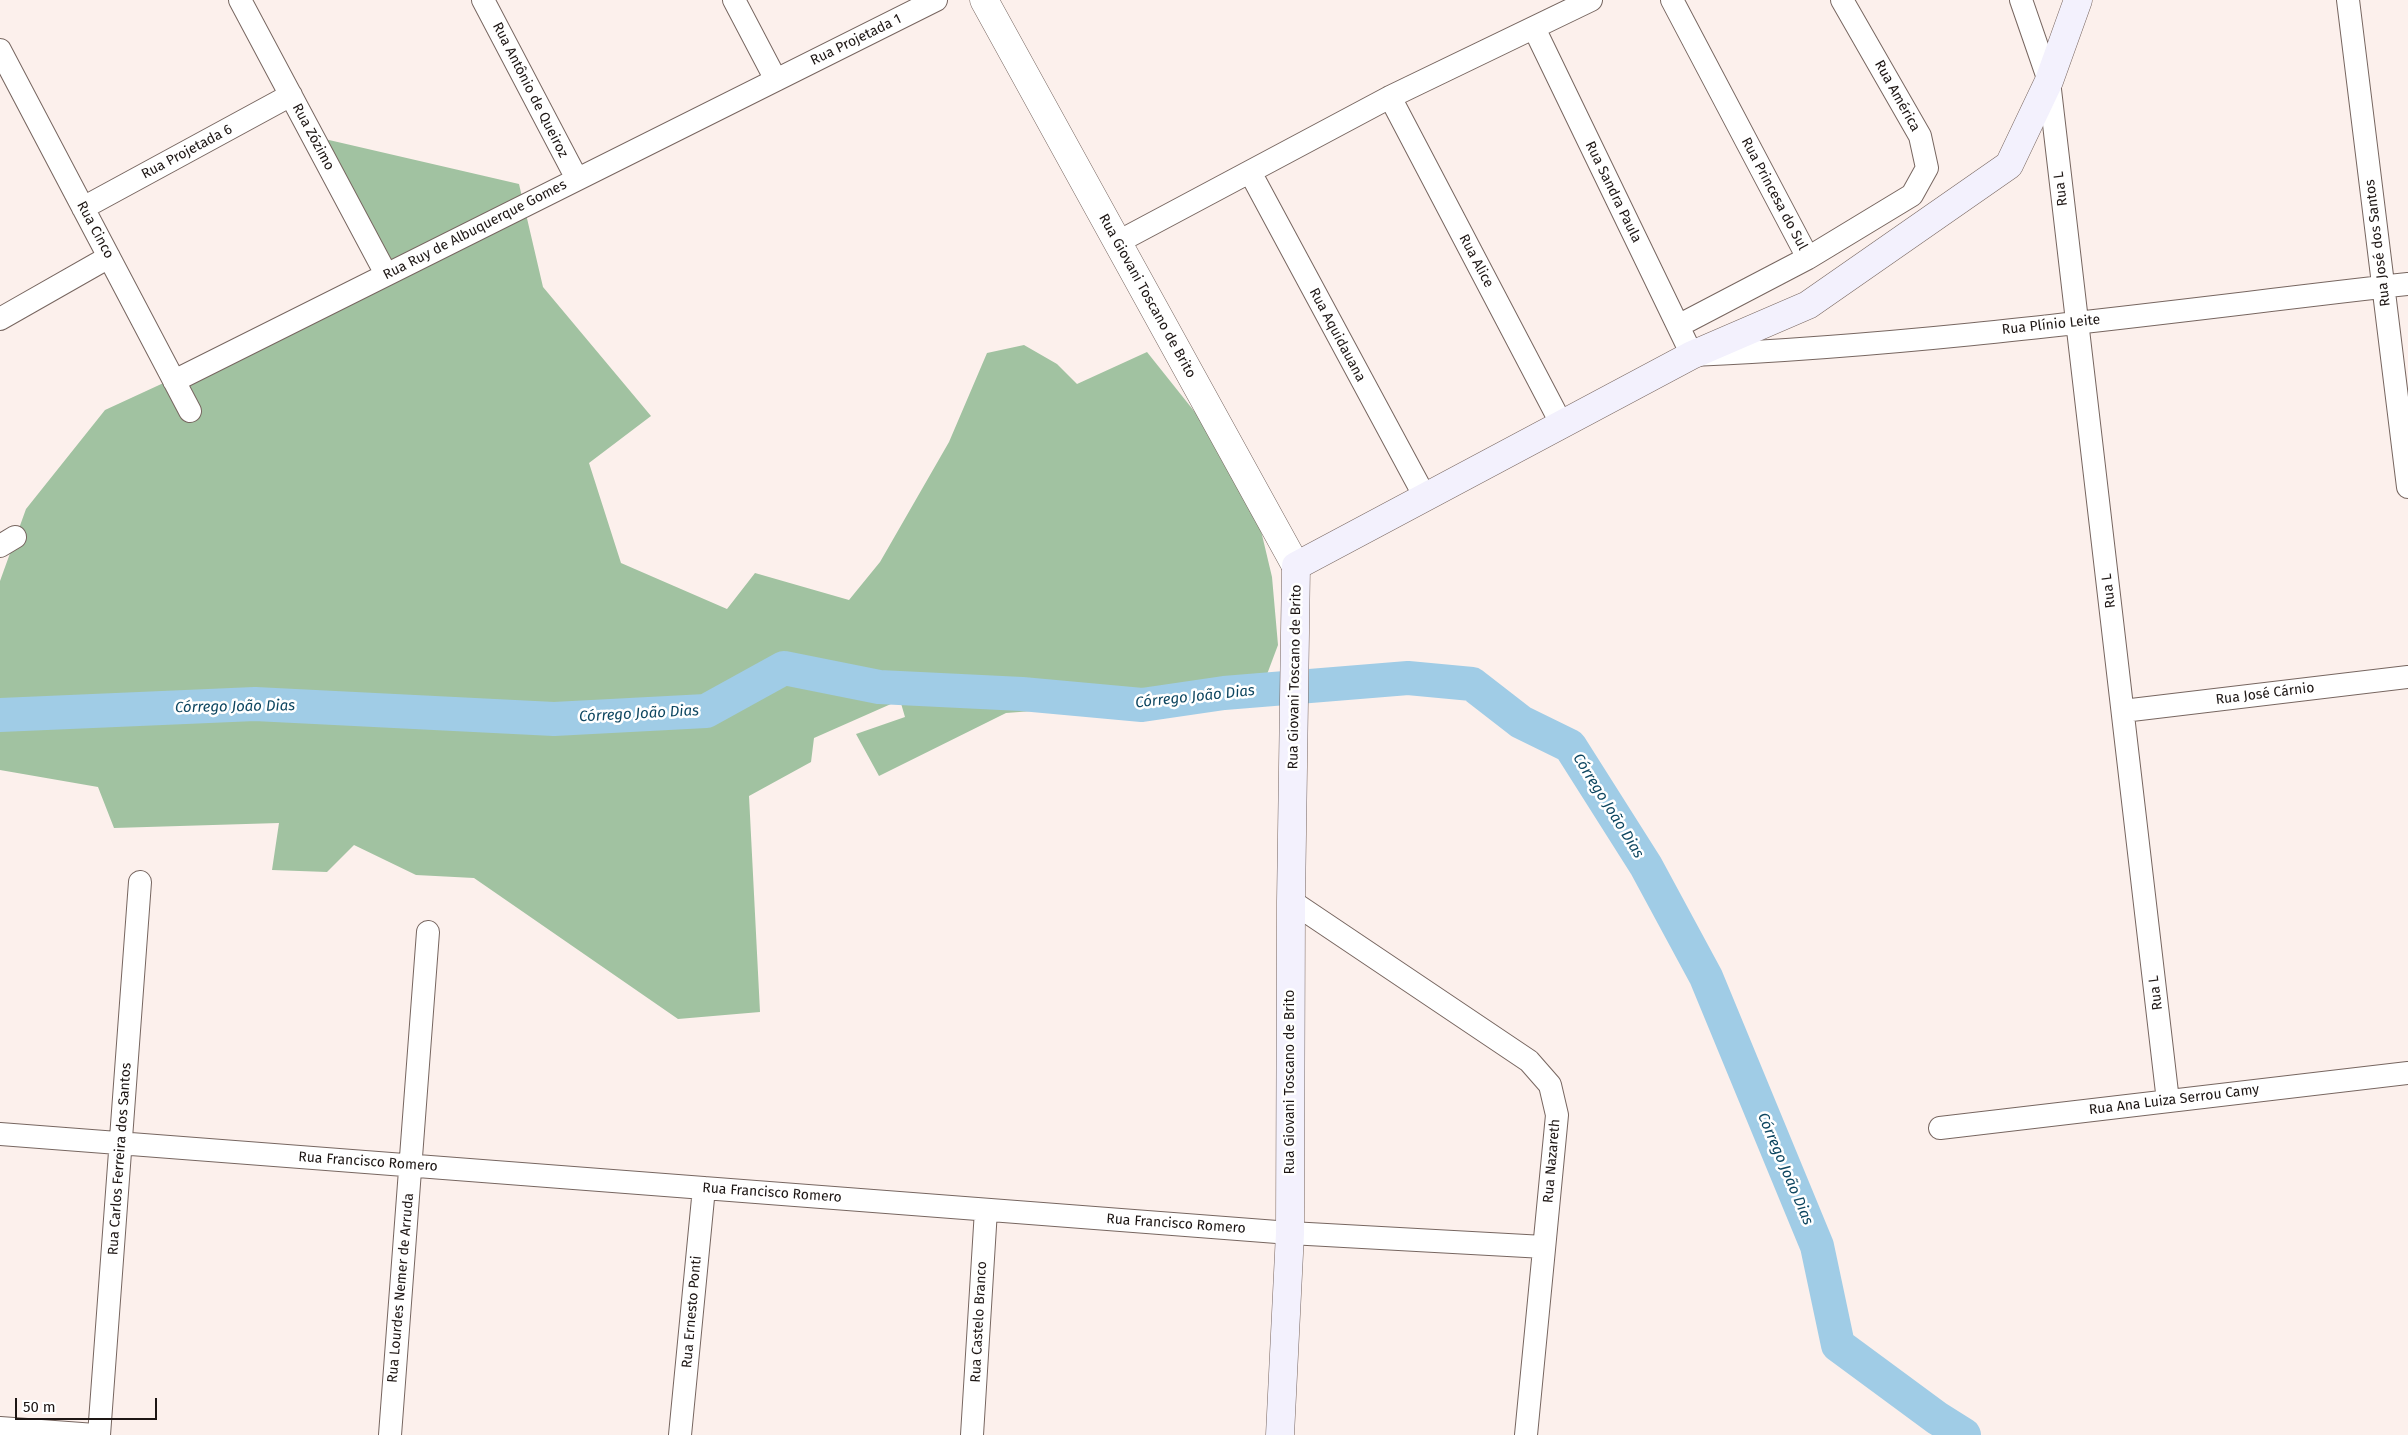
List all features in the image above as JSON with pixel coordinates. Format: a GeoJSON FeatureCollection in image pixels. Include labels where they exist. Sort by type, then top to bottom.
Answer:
{"type":"FeatureCollection","features":[{"type":"Feature","properties":{"kind":"main road"},"geometry":{"type":"LineString","coordinates":[[1296,566],[1692,355],[1808,305],[2008,165],[2049,81],[2078,0]]}},
{"type":"Feature","properties":{"kind":"main road","name":"Rua Giovani Toscano de Brito"},"geometry":{"type":"LineString","coordinates":[[1280,1435],[1290,1233],[1291,901],[1296,566]]}},
{"type":"Feature","properties":{"kind":"street","name":"Rua Zózimo"},"geometry":{"type":"LineString","coordinates":[[240,0],[386,274]]}},
{"type":"Feature","properties":{"kind":"street","name":"Rua Antônio de Queiroz"},"geometry":{"type":"LineString","coordinates":[[483,0],[577,179]]}},
{"type":"Feature","properties":{"kind":"street"},"geometry":{"type":"LineString","coordinates":[[734,0],[776,80]]}},
{"type":"Feature","properties":{"kind":"street","name":"Rua Projetada 1"},"geometry":{"type":"LineString","coordinates":[[776,80],[936,0]]}},
{"type":"Feature","properties":{"kind":"street","name":"Rua Giovani Toscano de Brito"},"geometry":{"type":"LineString","coordinates":[[984,0],[1296,566]]}},
{"type":"Feature","properties":{"kind":"street"},"geometry":{"type":"LineString","coordinates":[[1118,242],[1390,97],[1591,0]]}},
{"type":"Feature","properties":{"kind":"street","name":"Rua Princesa do Sul"},"geometry":{"type":"LineString","coordinates":[[1672,0],[1808,258],[1678,326]]}},
{"type":"Feature","properties":{"kind":"street","name":"Rua América"},"geometry":{"type":"LineString","coordinates":[[1808,258],[1912,195],[1927,168],[1920,136],[1842,0]]}},
{"type":"Feature","properties":{"kind":"street","name":"Rua L"},"geometry":{"type":"LineString","coordinates":[[2021,0],[2049,81],[2168,1101]]}},
{"type":"Feature","properties":{"kind":"street","name":"Rua José dos Santos"},"geometry":{"type":"LineString","coordinates":[[2348,0],[2408,487]]}},
{"type":"Feature","properties":{"kind":"street","name":"Rua Sandra Paula"},"geometry":{"type":"LineString","coordinates":[[1534,28],[1692,355]]}},
{"type":"Feature","properties":{"kind":"street","name":"Rua Cinco"},"geometry":{"type":"LineString","coordinates":[[0,50],[8,86],[83,208],[190,411]]}},
{"type":"Feature","properties":{"kind":"street","name":"Rua Ruy de Albuquerque Gomes"},"geometry":{"type":"LineString","coordinates":[[174,381],[776,80]]}},
{"type":"Feature","properties":{"kind":"street","name":"Rua Projetada 6"},"geometry":{"type":"LineString","coordinates":[[83,208],[290,95]]}},
{"type":"Feature","properties":{"kind":"street","name":"Rua Alice"},"geometry":{"type":"LineString","coordinates":[[1390,97],[1562,425]]}},
{"type":"Feature","properties":{"kind":"street","name":"Rua Aquidauana"},"geometry":{"type":"LineString","coordinates":[[1250,172],[1425,497]]}},
{"type":"Feature","properties":{"kind":"street"},"geometry":{"type":"LineString","coordinates":[[0,319],[109,257]]}},
{"type":"Feature","properties":{"kind":"street","name":"Rua Plínio Leite"},"geometry":{"type":"LineString","coordinates":[[1692,355],[1796,351],[2077,322],[2408,284]]}},
{"type":"Feature","properties":{"kind":"street","name":"Rua José Cárnio"},"geometry":{"type":"LineString","coordinates":[[2123,711],[2408,677]]}},
{"type":"Feature","properties":{"kind":"street","name":"Rua Carlos Ferreira dos Santos"},"geometry":{"type":"LineString","coordinates":[[99,1435],[140,882]]}},
{"type":"Feature","properties":{"kind":"street","name":"Rua Nazareth"},"geometry":{"type":"LineString","coordinates":[[1291,901],[1529,1061],[1550,1085],[1557,1116],[1526,1435]]}},
{"type":"Feature","properties":{"kind":"street","name":"Rua Lourdes Nemer de Arruda"},"geometry":{"type":"LineString","coordinates":[[390,1435],[428,932]]}},
{"type":"Feature","properties":{"kind":"street","name":"Rua Ana Luiza Serrou Camy"},"geometry":{"type":"LineString","coordinates":[[1940,1128],[2408,1073]]}},
{"type":"Feature","properties":{"kind":"street","name":"Rua Francisco Romero"},"geometry":{"type":"LineString","coordinates":[[0,1134],[1290,1233],[1544,1247]]}},
{"type":"Feature","properties":{"kind":"street","name":"Rua Ernesto Ponti"},"geometry":{"type":"LineString","coordinates":[[680,1435],[704,1188]]}},
{"type":"Feature","properties":{"kind":"street","name":"Rua Castelo Branco"},"geometry":{"type":"LineString","coordinates":[[972,1435],[986,1210]]}},
{"type":"Feature","properties":{"kind":"street"},"geometry":{"type":"LineString","coordinates":[[0,1428],[95,1435]]}},
{"type":"Feature","properties":{"kind":"green space"},"geometry":{"type":"Polygon","coordinates":[[[316,137],[519,184],[543,287],[651,416],[589,463],[621,563],[727,609],[755,573],[849,600],[880,562],[949,442],[987,353],[1024,345],[1057,364],[1077,384],[1147,352],[1249,480],[1272,577],[1278,645],[1260,693],[1230,704],[1173,713],[1072,708],[1006,713],[879,776],[856,734],[905,717],[900,700],[814,738],[811,762],[749,796],[760,1012],[678,1019],[474,878],[416,875],[354,845],[327,872],[272,870],[279,823],[114,828],[98,787],[0,770],[0,581],[26,509],[105,410],[248,344],[386,275],[316,137]]]}},
{"type":"Feature","properties":{"kind":"waterway","name":"Córrego João Dias"},"geometry":{"type":"LineString","coordinates":[[0,715],[255,704],[554,719],[706,711],[784,668],[879,687],[1022,694],[1142,705],[1224,693],[1408,678],[1472,684],[1521,722],[1570,746],[1646,866],[1706,977],[1817,1246],[1838,1345],[1937,1418],[1964,1435]]}}]}
